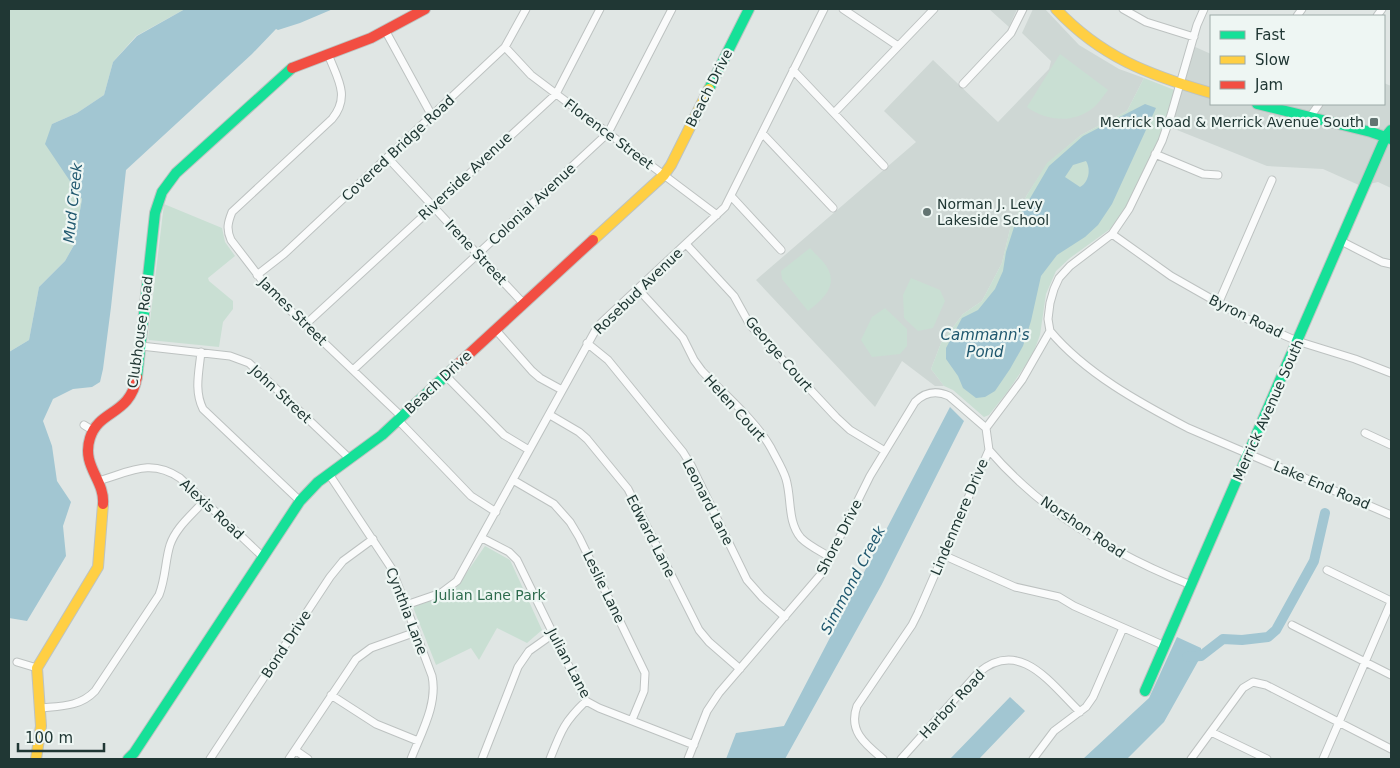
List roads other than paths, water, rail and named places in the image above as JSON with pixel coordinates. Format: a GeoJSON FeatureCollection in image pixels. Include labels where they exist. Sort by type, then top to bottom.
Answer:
{"type":"FeatureCollection","features":[{"type":"Feature","properties":{"kind":"street","name":"Clubhouse Road"},"geometry":{"type":"LineString","coordinates":[[38,668],[98,567],[104,502],[103,492],[88,459],[88,427],[125,405],[136,383],[155,213],[157,203],[164,188],[176,173],[284,72],[299,64],[371,38],[425,9]]}},
{"type":"Feature","properties":{"kind":"street","name":"Covered Bridge Road"},"geometry":{"type":"LineString","coordinates":[[257,275],[284,254],[505,47],[526,9]]}},
{"type":"Feature","properties":{"kind":"street","name":"Riverside Avenue"},"geometry":{"type":"LineString","coordinates":[[306,324],[547,100],[556,94],[600,9]]}},
{"type":"Feature","properties":{"kind":"street","name":"Colonial Avenue"},"geometry":{"type":"LineString","coordinates":[[353,370],[608,134],[672,9]]}},
{"type":"Feature","properties":{"kind":"street","name":"Beach Drive"},"geometry":{"type":"LineString","coordinates":[[128,759],[134,753],[310,488],[372,444],[664,175],[749,9]]}},
{"type":"Feature","properties":{"kind":"street","name":"Rosebud Avenue"},"geometry":{"type":"LineString","coordinates":[[406,605],[441,593],[453,586],[461,576],[601,322],[725,207],[824,9]]}},
{"type":"Feature","properties":{"kind":"street"},"geometry":{"type":"LineString","coordinates":[[843,9],[898,46]]}},
{"type":"Feature","properties":{"kind":"street"},"geometry":{"type":"LineString","coordinates":[[834,113],[934,9]]}},
{"type":"Feature","properties":{"kind":"street"},"geometry":{"type":"LineString","coordinates":[[963,84],[1011,33],[1023,9]]}},
{"type":"Feature","properties":{"kind":"street"},"geometry":{"type":"LineString","coordinates":[[1056,9],[1078,31],[1109,53],[1138,67],[1210,93]]}},
{"type":"Feature","properties":{"kind":"street"},"geometry":{"type":"LineString","coordinates":[[1123,9],[1146,22],[1194,37]]}},
{"type":"Feature","properties":{"kind":"street"},"geometry":{"type":"LineString","coordinates":[[986,428],[1022,380],[1050,331],[1048,319],[1050,303],[1059,278],[1070,266],[1112,234],[1129,209],[1172,115],[1180,83],[1204,9]]}},
{"type":"Feature","properties":{"kind":"street"},"geometry":{"type":"LineString","coordinates":[[385,30],[432,116]]}},
{"type":"Feature","properties":{"kind":"street","name":"Florence Street"},"geometry":{"type":"LineString","coordinates":[[505,47],[524,69],[717,215]]}},
{"type":"Feature","properties":{"kind":"street","name":"James Street"},"geometry":{"type":"LineString","coordinates":[[328,54],[342,91],[342,102],[339,110],[332,119],[237,207],[229,220],[228,229],[231,240],[271,292],[353,370],[471,496],[496,512]]}},
{"type":"Feature","properties":{"kind":"street"},"geometry":{"type":"LineString","coordinates":[[793,70],[884,166]]}},
{"type":"Feature","properties":{"kind":"street"},"geometry":{"type":"LineString","coordinates":[[1310,117],[1318,105]]}},
{"type":"Feature","properties":{"kind":"street"},"geometry":{"type":"LineString","coordinates":[[1277,106],[1310,117],[1389,135]]}},
{"type":"Feature","properties":{"kind":"street"},"geometry":{"type":"LineString","coordinates":[[762,133],[833,208]]}},
{"type":"Feature","properties":{"kind":"street","name":"Merrick Avenue South"},"geometry":{"type":"LineString","coordinates":[[1145,691],[1389,135]]}},
{"type":"Feature","properties":{"kind":"street"},"geometry":{"type":"LineString","coordinates":[[1155,154],[1203,174],[1218,175]]}},
{"type":"Feature","properties":{"kind":"street","name":"Irene Street"},"geometry":{"type":"LineString","coordinates":[[388,158],[523,303]]}},
{"type":"Feature","properties":{"kind":"street"},"geometry":{"type":"LineString","coordinates":[[1218,304],[1272,180]]}},
{"type":"Feature","properties":{"kind":"street"},"geometry":{"type":"LineString","coordinates":[[730,196],[782,250]]}},
{"type":"Feature","properties":{"kind":"street","name":"Byron Road"},"geometry":{"type":"LineString","coordinates":[[1112,234],[1171,276],[1218,304],[1298,341],[1356,359],[1391,373]]}},
{"type":"Feature","properties":{"kind":"street"},"geometry":{"type":"LineString","coordinates":[[1341,241],[1382,262],[1391,264]]}},
{"type":"Feature","properties":{"kind":"street","name":"George Court"},"geometry":{"type":"LineString","coordinates":[[686,244],[734,296],[750,325],[836,417],[850,430],[885,451]]}},
{"type":"Feature","properties":{"kind":"street","name":"Helen Court"},"geometry":{"type":"LineString","coordinates":[[638,288],[683,338],[702,371],[763,435],[786,477],[793,525],[807,544],[830,557]]}},
{"type":"Feature","properties":{"kind":"street"},"geometry":{"type":"LineString","coordinates":[[495,329],[532,372],[562,390]]}},
{"type":"Feature","properties":{"kind":"street","name":"Lake End Road"},"geometry":{"type":"LineString","coordinates":[[1050,331],[1099,375],[1141,403],[1188,428],[1391,515]]}},
{"type":"Feature","properties":{"kind":"street","name":"Leonard Lane"},"geometry":{"type":"LineString","coordinates":[[588,343],[608,360],[683,452],[748,580],[762,597],[785,617]]}},
{"type":"Feature","properties":{"kind":"street","name":"John Street"},"geometry":{"type":"LineString","coordinates":[[141,346],[230,356],[249,364],[350,459]]}},
{"type":"Feature","properties":{"kind":"street"},"geometry":{"type":"LineString","coordinates":[[201,352],[197,390],[199,402],[203,409],[300,502]]}},
{"type":"Feature","properties":{"kind":"street"},"geometry":{"type":"LineString","coordinates":[[445,375],[504,435],[529,450]]}},
{"type":"Feature","properties":{"kind":"street","name":"Shore Drive"},"geometry":{"type":"LineString","coordinates":[[688,759],[712,702],[816,582],[870,476],[915,402],[921,396],[937,392],[949,396],[986,428]]}},
{"type":"Feature","properties":{"kind":"street","name":"Edward Lane"},"geometry":{"type":"LineString","coordinates":[[550,416],[579,432],[587,439],[628,489],[699,630],[709,642],[740,669]]}},
{"type":"Feature","properties":{"kind":"street","name":"Lindenmere Drive"},"geometry":{"type":"LineString","coordinates":[[883,759],[859,738],[854,725],[854,713],[860,700],[912,625],[989,450],[986,428]]}},
{"type":"Feature","properties":{"kind":"street"},"geometry":{"type":"LineString","coordinates":[[1365,433],[1391,445]]}},
{"type":"Feature","properties":{"kind":"street","name":"Norshon Road"},"geometry":{"type":"LineString","coordinates":[[989,450],[1006,470],[1063,518],[1122,554],[1160,573],[1191,585]]}},
{"type":"Feature","properties":{"kind":"street","name":"Alexis Road"},"geometry":{"type":"LineString","coordinates":[[98,481],[143,468],[162,469],[180,478],[263,557]]}},
{"type":"Feature","properties":{"kind":"street","name":"Cynthia Lane"},"geometry":{"type":"LineString","coordinates":[[329,474],[392,568],[432,676],[434,690],[432,704],[411,759]]}},
{"type":"Feature","properties":{"kind":"street","name":"Leslie Lane"},"geometry":{"type":"LineString","coordinates":[[514,480],[554,504],[566,515],[579,536],[645,673],[644,691],[632,720]]}},
{"type":"Feature","properties":{"kind":"street"},"geometry":{"type":"LineString","coordinates":[[40,708],[81,703],[95,692],[159,595],[168,552],[174,536],[204,502]]}},
{"type":"Feature","properties":{"kind":"street","name":"Julian Lane"},"geometry":{"type":"LineString","coordinates":[[482,538],[509,552],[517,560],[586,701],[694,745]]}},
{"type":"Feature","properties":{"kind":"street","name":"Bond Drive"},"geometry":{"type":"LineString","coordinates":[[210,759],[330,576],[347,557],[373,539]]}},
{"type":"Feature","properties":{"kind":"street"},"geometry":{"type":"LineString","coordinates":[[943,555],[1015,587],[1059,597],[1074,606],[1165,646]]}},
{"type":"Feature","properties":{"kind":"street"},"geometry":{"type":"LineString","coordinates":[[1322,759],[1391,601],[1327,570]]}},
{"type":"Feature","properties":{"kind":"street"},"geometry":{"type":"LineString","coordinates":[[1292,625],[1391,676]]}},
{"type":"Feature","properties":{"kind":"street"},"geometry":{"type":"LineString","coordinates":[[1033,759],[1054,731],[1086,707],[1093,697],[1123,628]]}},
{"type":"Feature","properties":{"kind":"street"},"geometry":{"type":"LineString","coordinates":[[289,759],[351,665],[363,653],[416,632]]}},
{"type":"Feature","properties":{"kind":"street"},"geometry":{"type":"LineString","coordinates":[[482,759],[518,667],[530,651],[553,634]]}},
{"type":"Feature","properties":{"kind":"street","name":"Harbor Road"},"geometry":{"type":"LineString","coordinates":[[901,759],[978,673],[988,665],[996,662],[1014,660],[1028,664],[1037,670],[1080,712]]}},
{"type":"Feature","properties":{"kind":"street"},"geometry":{"type":"LineString","coordinates":[[17,662],[38,668],[41,726],[36,759]]}},
{"type":"Feature","properties":{"kind":"street"},"geometry":{"type":"LineString","coordinates":[[1191,759],[1243,688],[1250,683],[1257,682],[1391,749]]}},
{"type":"Feature","properties":{"kind":"street"},"geometry":{"type":"LineString","coordinates":[[331,695],[376,724],[418,741]]}},
{"type":"Feature","properties":{"kind":"street"},"geometry":{"type":"LineString","coordinates":[[550,759],[562,728],[570,716],[586,701]]}},
{"type":"Feature","properties":{"kind":"street"},"geometry":{"type":"LineString","coordinates":[[1211,732],[1267,759]]}},
{"type":"Feature","properties":{"kind":"street"},"geometry":{"type":"LineString","coordinates":[[295,750],[308,759]]}},
{"type":"Feature","properties":{"kind":"water"},"geometry":{"type":"Polygon","coordinates":[[[185,9],[333,9],[300,23],[276,29],[252,54],[126,170],[111,307],[100,382],[92,387],[73,389],[53,399],[43,421],[52,446],[57,481],[71,502],[63,526],[66,556],[27,621],[9,618],[9,352],[29,340],[39,287],[65,261],[74,245],[82,199],[45,144],[52,124],[77,113],[104,95],[113,62],[137,36],[185,9]]]}},
{"type":"Feature","properties":{"kind":"water","name":"Cammann's Pond"},"geometry":{"type":"Polygon","coordinates":[[[1145,104],[1156,108],[1112,204],[1098,225],[1085,237],[1057,255],[1041,276],[1031,321],[1023,346],[1010,369],[995,391],[985,397],[976,398],[963,388],[958,376],[946,359],[946,348],[962,318],[978,310],[995,289],[1003,271],[1006,252],[1015,224],[1049,166],[1083,136],[1145,104]],[[1086,161],[1073,165],[1065,177],[1080,187],[1087,179],[1088,164],[1086,161]]]}},
{"type":"Feature","properties":{"kind":"water"},"geometry":{"type":"Polygon","coordinates":[[[950,407],[964,421],[882,584],[785,759],[726,759],[736,733],[784,726],[950,407]]]}},
{"type":"Feature","properties":{"kind":"water"},"geometry":{"type":"Polygon","coordinates":[[[1177,637],[1201,648],[1201,656],[1164,722],[1127,759],[1083,759],[1149,698],[1177,637]]]}},
{"type":"Feature","properties":{"kind":"water"},"geometry":{"type":"Polygon","coordinates":[[[1010,697],[1025,711],[979,759],[950,759],[1010,697]]]}},
{"type":"Feature","properties":{"kind":"waterway"},"geometry":{"type":"LineString","coordinates":[[1187,657],[1201,656],[1223,639],[1242,640],[1268,637],[1276,630],[1314,561],[1325,513]]}},
{"type":"Feature","properties":{"kind":"place","name":"Merrick Road & Merrick Avenue South"},"geometry":{"type":"Point","coordinates":[1374,122]}},
{"type":"Feature","properties":{"kind":"place","name":"Norman J. Levy Lakeside School"},"geometry":{"type":"Point","coordinates":[927,212]}},
{"type":"Feature","properties":{"kind":"water label","name":"Mud Creek"},"geometry":{"type":"Point","coordinates":[73,203]}},
{"type":"Feature","properties":{"kind":"water label","name":"Simmond Creek"},"geometry":{"type":"Point","coordinates":[853,580]}},
{"type":"Feature","properties":{"kind":"park label","name":"Julian Lane Park"},"geometry":{"type":"Point","coordinates":[490,595]}}]}
